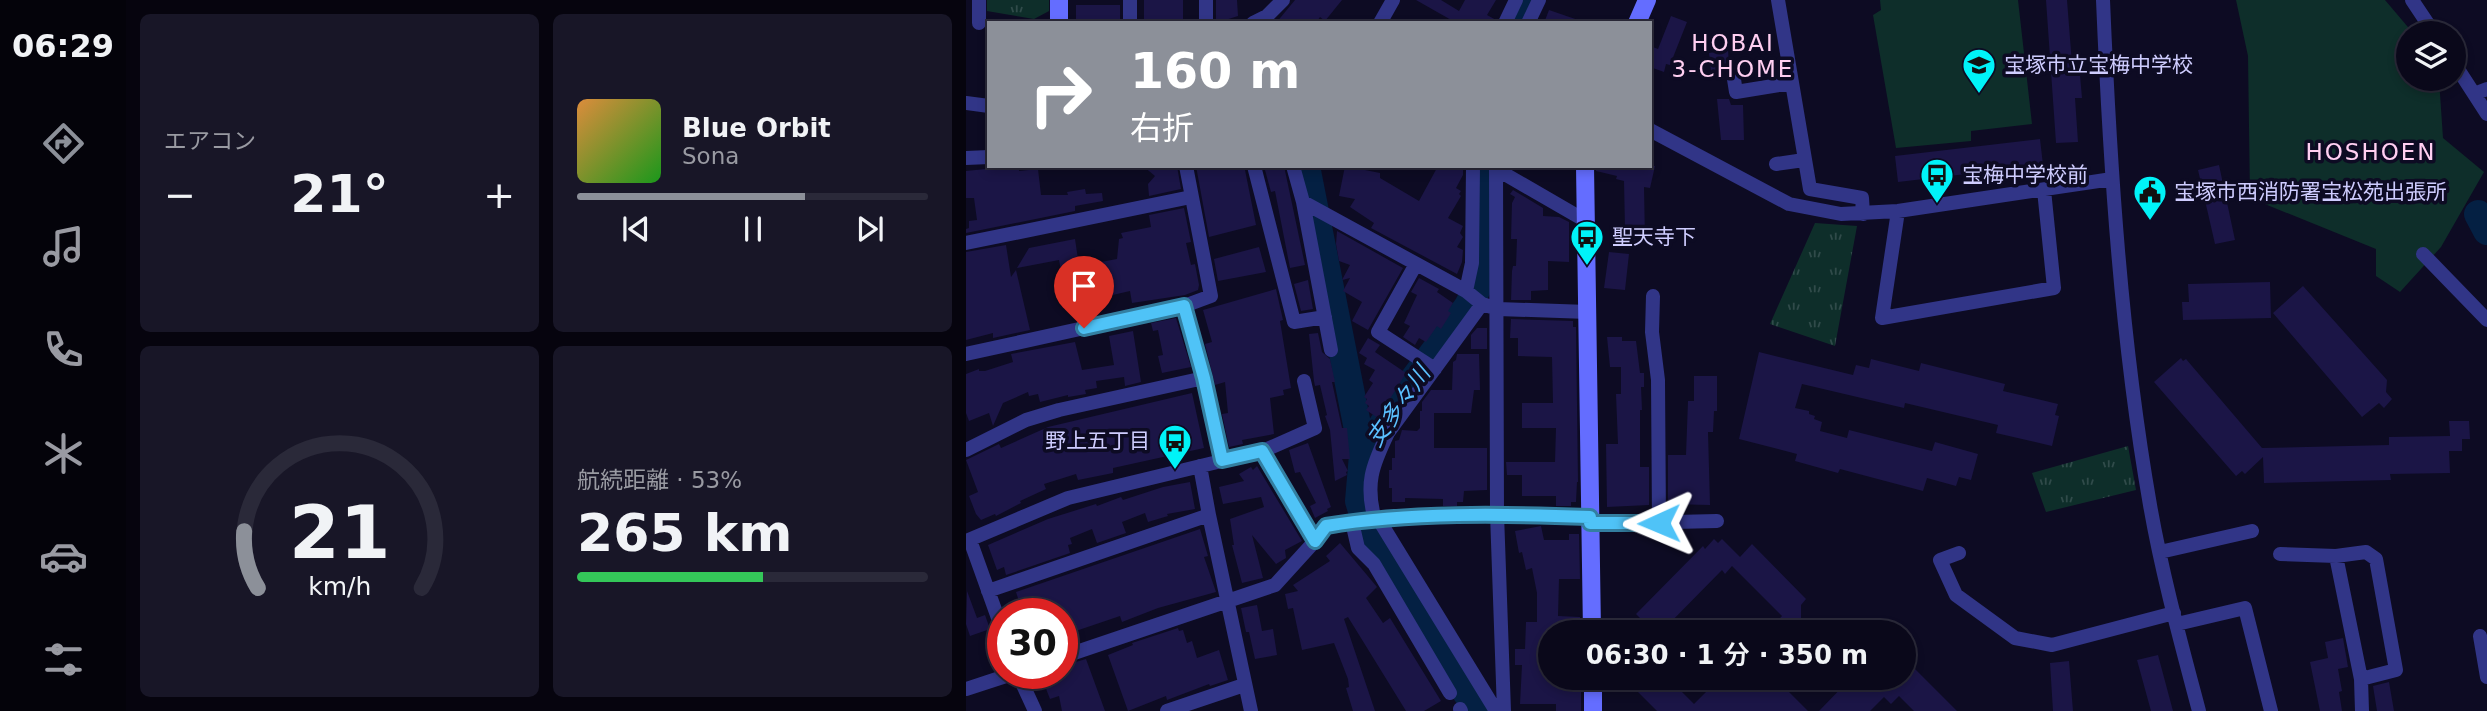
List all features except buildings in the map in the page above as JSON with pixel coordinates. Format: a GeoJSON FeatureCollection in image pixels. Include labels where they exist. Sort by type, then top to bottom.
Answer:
{"type":"FeatureCollection","features":[{"type":"Feature","properties":{"kind":"street"},"geometry":{"type":"LineString","coordinates":[[978,23],[979,0]]}},
{"type":"Feature","properties":{"kind":"street"},"geometry":{"type":"LineString","coordinates":[[1059,0],[1059,21]]}},
{"type":"Feature","properties":{"kind":"street"},"geometry":{"type":"LineString","coordinates":[[1130,0],[1130,21]]}},
{"type":"Feature","properties":{"kind":"street"},"geometry":{"type":"LineString","coordinates":[[1206,0],[1206,21]]}},
{"type":"Feature","properties":{"kind":"street"},"geometry":{"type":"LineString","coordinates":[[1381,21],[1393,0]]}},
{"type":"Feature","properties":{"kind":"street"},"geometry":{"type":"LineString","coordinates":[[1506,21],[1516,0]]}},
{"type":"Feature","properties":{"kind":"street"},"geometry":{"type":"LineString","coordinates":[[1529,21],[1539,0]]}},
{"type":"Feature","properties":{"kind":"street"},"geometry":{"type":"LineString","coordinates":[[1638,21],[1647,0]]}},
{"type":"Feature","properties":{"kind":"street"},"geometry":{"type":"LineString","coordinates":[[1778,0],[1810,189],[1862,198],[1863,214]]}},
{"type":"Feature","properties":{"kind":"street"},"geometry":{"type":"LineString","coordinates":[[2103,0],[2112,179],[2127,341],[2150,506],[2199,711]]}},
{"type":"Feature","properties":{"kind":"street"},"geometry":{"type":"LineString","coordinates":[[2413,0],[2426,21]]}},
{"type":"Feature","properties":{"kind":"street"},"geometry":{"type":"LineString","coordinates":[[1257,21],[1267,16],[1280,2]]}},
{"type":"Feature","properties":{"kind":"street"},"geometry":{"type":"LineString","coordinates":[[1733,73],[1736,92],[1792,83]]}},
{"type":"Feature","properties":{"kind":"street"},"geometry":{"type":"LineString","coordinates":[[2466,76],[2480,92],[2487,114]]}},
{"type":"Feature","properties":{"kind":"street"},"geometry":{"type":"LineString","coordinates":[[966,103],[987,106]]}},
{"type":"Feature","properties":{"kind":"street"},"geometry":{"type":"LineString","coordinates":[[1652,131],[1789,204],[1841,214],[1898,211],[2112,179]]}},
{"type":"Feature","properties":{"kind":"street"},"geometry":{"type":"LineString","coordinates":[[966,158],[987,157]]}},
{"type":"Feature","properties":{"kind":"street"},"geometry":{"type":"LineString","coordinates":[[1776,164],[1804,160]]}},
{"type":"Feature","properties":{"kind":"street"},"geometry":{"type":"LineString","coordinates":[[966,354],[1184,306],[1211,296],[1186,168]]}},
{"type":"Feature","properties":{"kind":"street"},"geometry":{"type":"LineString","coordinates":[[1255,168],[1294,321],[1325,317]]}},
{"type":"Feature","properties":{"kind":"street"},"geometry":{"type":"LineString","coordinates":[[1294,168],[1303,202],[1332,350]]}},
{"type":"Feature","properties":{"kind":"street"},"geometry":{"type":"LineString","coordinates":[[1466,291],[1472,263],[1473,168]]}},
{"type":"Feature","properties":{"kind":"street"},"geometry":{"type":"LineString","coordinates":[[1496,168],[1586,221]]}},
{"type":"Feature","properties":{"kind":"street"},"geometry":{"type":"LineString","coordinates":[[1496,168],[1497,514],[1504,711]]}},
{"type":"Feature","properties":{"kind":"street"},"geometry":{"type":"LineString","coordinates":[[1586,168],[1592,620]]}},
{"type":"Feature","properties":{"kind":"street"},"geometry":{"type":"LineString","coordinates":[[1898,211],[1882,318],[2054,288],[2044,190]]}},
{"type":"Feature","properties":{"kind":"street"},"geometry":{"type":"LineString","coordinates":[[966,243],[1191,197]]}},
{"type":"Feature","properties":{"kind":"street"},"geometry":{"type":"LineString","coordinates":[[1303,202],[1466,291],[1482,304],[1498,309],[1588,312]]}},
{"type":"Feature","properties":{"kind":"street"},"geometry":{"type":"LineString","coordinates":[[2423,254],[2487,320]]}},
{"type":"Feature","properties":{"kind":"street"},"geometry":{"type":"LineString","coordinates":[[1416,264],[1378,332],[1435,369]]}},
{"type":"Feature","properties":{"kind":"street"},"geometry":{"type":"LineString","coordinates":[[1653,296],[1652,332],[1658,380],[1659,523]]}},
{"type":"Feature","properties":{"kind":"street"},"geometry":{"type":"LineString","coordinates":[[1482,304],[1388,433],[1369,481],[1370,501],[1377,520],[1496,711]]}},
{"type":"Feature","properties":{"kind":"street"},"geometry":{"type":"LineString","coordinates":[[1184,306],[1204,378],[1222,460]]}},
{"type":"Feature","properties":{"kind":"street"},"geometry":{"type":"LineString","coordinates":[[966,450],[1026,420],[1059,410],[1204,378]]}},
{"type":"Feature","properties":{"kind":"street"},"geometry":{"type":"LineString","coordinates":[[990,598],[968,540],[1068,498],[1262,451],[1315,428],[1304,381]]}},
{"type":"Feature","properties":{"kind":"street"},"geometry":{"type":"LineString","coordinates":[[1262,451],[1315,541]]}},
{"type":"Feature","properties":{"kind":"street"},"geometry":{"type":"LineString","coordinates":[[1200,466],[1251,711]]}},
{"type":"Feature","properties":{"kind":"street"},"geometry":{"type":"LineString","coordinates":[[1078,652],[1275,585],[1326,526],[1377,520],[1497,514],[1659,523],[1717,521]]}},
{"type":"Feature","properties":{"kind":"street"},"geometry":{"type":"LineString","coordinates":[[988,592],[1209,515]]}},
{"type":"Feature","properties":{"kind":"street"},"geometry":{"type":"LineString","coordinates":[[1354,522],[1358,548],[1374,564],[1450,693]]}},
{"type":"Feature","properties":{"kind":"street"},"geometry":{"type":"LineString","coordinates":[[2160,552],[2252,530]]}},
{"type":"Feature","properties":{"kind":"street"},"geometry":{"type":"LineString","coordinates":[[2280,554],[2336,556],[2366,552],[2376,559],[2396,670],[2361,678]]}},
{"type":"Feature","properties":{"kind":"street"},"geometry":{"type":"LineString","coordinates":[[1959,553],[1940,560],[1956,595],[2015,638],[2052,645],[2175,619],[2245,608],[2271,711]]}},
{"type":"Feature","properties":{"kind":"street"},"geometry":{"type":"LineString","coordinates":[[2336,556],[2361,678],[2362,711]]}},
{"type":"Feature","properties":{"kind":"street"},"geometry":{"type":"LineString","coordinates":[[2480,636],[2487,677]]}},
{"type":"Feature","properties":{"kind":"street"},"geometry":{"type":"LineString","coordinates":[[966,689],[987,682]]}},
{"type":"Feature","properties":{"kind":"street"},"geometry":{"type":"LineString","coordinates":[[1167,711],[1244,685]]}},
{"type":"Feature","properties":{"kind":"street"},"geometry":{"type":"LineString","coordinates":[[1025,689],[1035,711]]}},
{"type":"Feature","properties":{"kind":"street"},"geometry":{"type":"LineString","coordinates":[[1593,690],[1593,711]]}},
{"type":"Feature","properties":{"kind":"green space"},"geometry":{"type":"Polygon","coordinates":[[[987,0],[1049,0],[1049,11],[1034,19],[987,11],[987,0]]]}},
{"type":"Feature","properties":{"kind":"green space"},"geometry":{"type":"Polygon","coordinates":[[[1880,0],[2018,0],[2032,124],[1971,131],[1971,141],[1896,148],[1873,15],[1881,10],[1880,0]]]}},
{"type":"Feature","properties":{"kind":"green space"},"geometry":{"type":"Polygon","coordinates":[[[2236,0],[2385,0],[2403,21],[2396,21],[2396,91],[2440,91],[2443,138],[2484,172],[2441,247],[2400,292],[2376,276],[2376,249],[2250,198],[2248,56],[2236,0]]]}},
{"type":"Feature","properties":{"kind":"green space"},"geometry":{"type":"Polygon","coordinates":[[[1815,223],[1857,226],[1835,346],[1770,324],[1815,223]]]}},
{"type":"Feature","properties":{"kind":"green space"},"geometry":{"type":"Polygon","coordinates":[[[2128,446],[2136,490],[2046,512],[2032,473],[2128,446]]]}},
{"type":"Feature","properties":{"kind":"waterway","name":"支多々川"},"geometry":{"type":"LineString","coordinates":[[1515,21],[1527,0]]}},
{"type":"Feature","properties":{"kind":"waterway"},"geometry":{"type":"LineString","coordinates":[[1306,168],[1363,455]]}},
{"type":"Feature","properties":{"kind":"waterway","name":"支多々川"},"geometry":{"type":"LineString","coordinates":[[1478,711],[1372,544],[1359,501],[1363,455],[1402,395],[1468,306],[1482,279],[1483,168]]}},
{"type":"Feature","properties":{"kind":"waterway"},"geometry":{"type":"LineString","coordinates":[[2478,214],[2487,231]]}},
{"type":"Feature","properties":{"kind":"place","name":"宝塚市立宝梅中学校"},"geometry":{"type":"Point","coordinates":[1979,95]}},
{"type":"Feature","properties":{"kind":"place","name":"宝梅中学校前"},"geometry":{"type":"Point","coordinates":[1937,205]}},
{"type":"Feature","properties":{"kind":"place","name":"宝塚市西消防署宝松苑出張所"},"geometry":{"type":"Point","coordinates":[2150,222]}},
{"type":"Feature","properties":{"kind":"place","name":"聖天寺下"},"geometry":{"type":"Point","coordinates":[1587,267]}},
{"type":"Feature","properties":{"kind":"place","name":"野上五丁目"},"geometry":{"type":"Point","coordinates":[1175,471]}},
{"type":"Feature","properties":{"kind":"district","name":"HOBAI 3-CHOME"},"geometry":{"type":"Point","coordinates":[1733,56]}},
{"type":"Feature","properties":{"kind":"district","name":"HOSHOEN"},"geometry":{"type":"Point","coordinates":[2371,152]}},
{"type":"Feature","properties":{"kind":"route"},"geometry":{"type":"LineString","coordinates":[[1084,328],[1184,306],[1204,378],[1222,460],[1262,451],[1315,541],[1326,526],[1375,520],[1497,514],[1590,517],[1590,523],[1659,523]]}}]}
